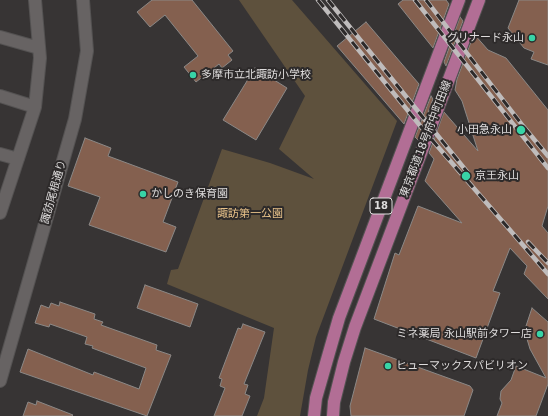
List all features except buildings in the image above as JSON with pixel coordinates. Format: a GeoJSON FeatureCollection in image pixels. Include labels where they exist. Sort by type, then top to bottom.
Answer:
{"type":"FeatureCollection","features":[{"type":"Feature","properties":{"kind":"main road","name":"東京都道18号府中町田線"},"geometry":{"type":"LineString","coordinates":[[314,416],[316,398],[338,318],[459,0]]}},
{"type":"Feature","properties":{"kind":"main road","name":"東京都道18号府中町田線"},"geometry":{"type":"LineString","coordinates":[[333,416],[334,402],[344,362],[355,328],[479,0]]}},
{"type":"Feature","properties":{"kind":"street"},"geometry":{"type":"LineString","coordinates":[[0,210],[35,107],[40,58],[35,0]]}},
{"type":"Feature","properties":{"kind":"street","name":"諏訪尾根通り"},"geometry":{"type":"LineString","coordinates":[[0,381],[76,120],[87,51],[83,0]]}},
{"type":"Feature","properties":{"kind":"street"},"geometry":{"type":"LineString","coordinates":[[0,37],[39,48]]}},
{"type":"Feature","properties":{"kind":"street"},"geometry":{"type":"LineString","coordinates":[[0,96],[35,107]]}},
{"type":"Feature","properties":{"kind":"street"},"geometry":{"type":"LineString","coordinates":[[0,154],[18,159]]}},
{"type":"Feature","properties":{"kind":"green space","name":"諏訪第一公園"},"geometry":{"type":"Polygon","coordinates":[[[239,0],[292,0],[397,121],[316,337],[308,370],[300,416],[257,416],[264,398],[274,328],[167,284],[171,270],[178,269],[222,149],[270,163],[314,179],[279,149],[305,96],[239,0]]]}},
{"type":"Feature","properties":{"kind":"railway"},"geometry":{"type":"LineString","coordinates":[[318,0],[426,133],[548,274]]}},
{"type":"Feature","properties":{"kind":"railway"},"geometry":{"type":"LineString","coordinates":[[328,0],[468,173]]}},
{"type":"Feature","properties":{"kind":"railway"},"geometry":{"type":"LineString","coordinates":[[415,0],[548,168]]}},
{"type":"Feature","properties":{"kind":"railway"},"geometry":{"type":"LineString","coordinates":[[426,0],[523,126],[548,156]]}},
{"type":"Feature","properties":{"kind":"railway"},"geometry":{"type":"LineString","coordinates":[[528,242],[548,263]]}},
{"type":"Feature","properties":{"kind":"place","name":"グリナード永山"},"geometry":{"type":"Point","coordinates":[532,38]}},
{"type":"Feature","properties":{"kind":"place","name":"多摩市立北諏訪小学校"},"geometry":{"type":"Point","coordinates":[193,75]}},
{"type":"Feature","properties":{"kind":"place","name":"小田急永山"},"geometry":{"type":"Point","coordinates":[521,130]}},
{"type":"Feature","properties":{"kind":"place","name":"京王永山"},"geometry":{"type":"Point","coordinates":[466,176]}},
{"type":"Feature","properties":{"kind":"place","name":"かしのき保育園"},"geometry":{"type":"Point","coordinates":[143,194]}},
{"type":"Feature","properties":{"kind":"place","name":"ミネ薬局 永山駅前タワー店"},"geometry":{"type":"Point","coordinates":[540,334]}},
{"type":"Feature","properties":{"kind":"place","name":"ヒューマックスパビリオン"},"geometry":{"type":"Point","coordinates":[388,366]}}]}
